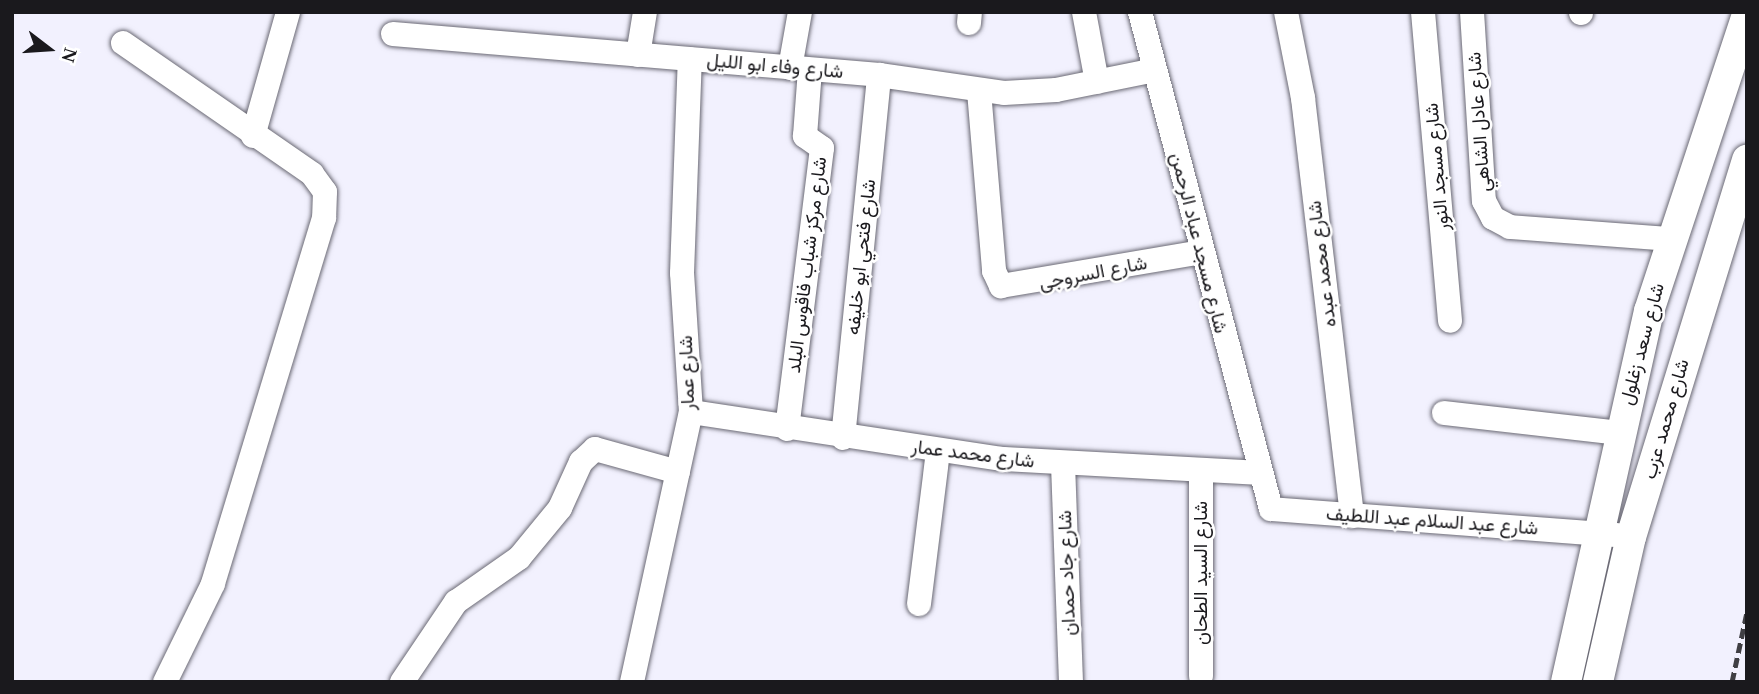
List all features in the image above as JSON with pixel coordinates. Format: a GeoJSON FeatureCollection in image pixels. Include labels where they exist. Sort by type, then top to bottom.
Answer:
{"type":"FeatureCollection","features":[{"type":"Feature","properties":{"kind":"street"},"geometry":{"type":"LineString","coordinates":[[253,136],[288,12]]}},
{"type":"Feature","properties":{"kind":"street"},"geometry":{"type":"LineString","coordinates":[[638,55],[645,12]]}},
{"type":"Feature","properties":{"kind":"street"},"geometry":{"type":"LineString","coordinates":[[800,12],[800,69]]}},
{"type":"Feature","properties":{"kind":"street"},"geometry":{"type":"LineString","coordinates":[[1084,12],[1097,82]]}},
{"type":"Feature","properties":{"kind":"street","name":"شارع مسجد عباد الرحمن"},"geometry":{"type":"LineString","coordinates":[[1140,12],[1259,473]]}},
{"type":"Feature","properties":{"kind":"street","name":"شارع محمد عبده"},"geometry":{"type":"LineString","coordinates":[[1286,12],[1303,99],[1352,516]]}},
{"type":"Feature","properties":{"kind":"street","name":"شارع مسجد النور"},"geometry":{"type":"LineString","coordinates":[[1423,12],[1450,321]]}},
{"type":"Feature","properties":{"kind":"street","name":"شارع عادل الشاهي"},"geometry":{"type":"LineString","coordinates":[[1472,12],[1484,201],[1493,218],[1510,227],[1670,239]]}},
{"type":"Feature","properties":{"kind":"street","name":"شارع سعد زغلول"},"geometry":{"type":"LineString","coordinates":[[1566,682],[1619,433],[1670,239],[1747,14]]}},
{"type":"Feature","properties":{"kind":"street","name":"شارع وفاء ابو الليل"},"geometry":{"type":"LineString","coordinates":[[393,34],[879,75],[979,90],[1030,92],[1154,70]]}},
{"type":"Feature","properties":{"kind":"street"},"geometry":{"type":"LineString","coordinates":[[123,43],[253,136],[312,174],[325,192],[324,218],[213,584],[165,682]]}},
{"type":"Feature","properties":{"kind":"street","name":"شارع عمار"},"geometry":{"type":"LineString","coordinates":[[632,682],[691,412],[682,273],[690,59]]}},
{"type":"Feature","properties":{"kind":"street","name":"شارع مركز شباب فاقوس البلد"},"geometry":{"type":"LineString","coordinates":[[787,429],[822,148],[805,136],[800,69]]}},
{"type":"Feature","properties":{"kind":"street","name":"شارع فتحي ابو خليفه"},"geometry":{"type":"LineString","coordinates":[[844,438],[879,75]]}},
{"type":"Feature","properties":{"kind":"street","name":"شارع السروجى"},"geometry":{"type":"LineString","coordinates":[[979,90],[994,271],[1009,289],[1201,252]]}},
{"type":"Feature","properties":{"kind":"street","name":"شارع محمد عزب"},"geometry":{"type":"LineString","coordinates":[[1598,682],[1631,537],[1747,159]]}},
{"type":"Feature","properties":{"kind":"street","name":"شارع محمد عمار"},"geometry":{"type":"LineString","coordinates":[[691,412],[938,451],[1063,464],[1259,473]]}},
{"type":"Feature","properties":{"kind":"street"},"geometry":{"type":"LineString","coordinates":[[1444,413],[1619,433]]}},
{"type":"Feature","properties":{"kind":"street"},"geometry":{"type":"LineString","coordinates":[[402,682],[456,602],[520,558],[560,508],[581,462],[595,449],[678,472]]}},
{"type":"Feature","properties":{"kind":"street"},"geometry":{"type":"LineString","coordinates":[[919,604],[938,451]]}},
{"type":"Feature","properties":{"kind":"street","name":"شارع جاد حمدان"},"geometry":{"type":"LineString","coordinates":[[1063,464],[1071,682]]}},
{"type":"Feature","properties":{"kind":"street","name":"شارع السيد الطحان"},"geometry":{"type":"LineString","coordinates":[[1201,470],[1201,676]]}},
{"type":"Feature","properties":{"kind":"street","name":"شارع عبد السلام عبد اللطيف"},"geometry":{"type":"LineString","coordinates":[[1259,473],[1274,510],[1597,532],[1631,537]]}},
{"type":"Feature","properties":{"kind":"railway"},"geometry":{"type":"LineString","coordinates":[[1732,682],[1747,612]]}}]}
